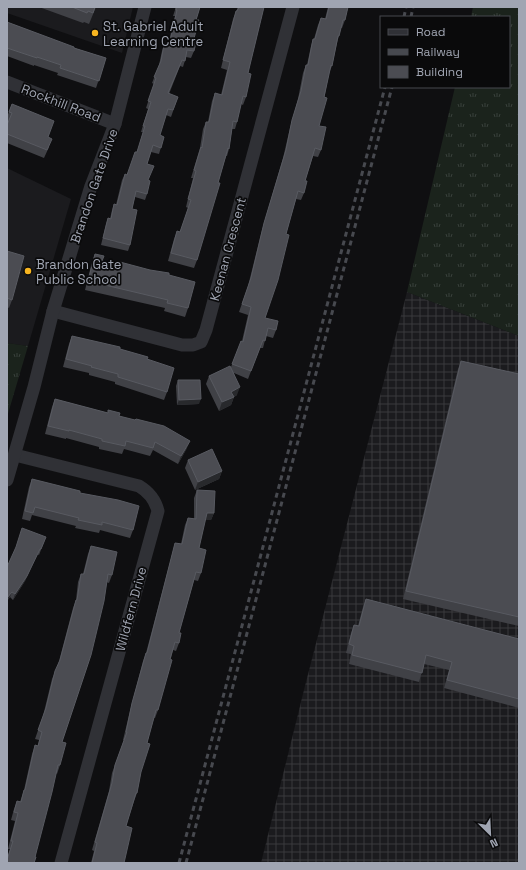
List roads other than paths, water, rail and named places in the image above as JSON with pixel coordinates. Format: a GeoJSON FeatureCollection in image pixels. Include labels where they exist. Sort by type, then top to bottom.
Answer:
{"type":"FeatureCollection","features":[{"type":"Feature","properties":{"kind":"street","name":"Brandon Gate Drive"},"geometry":{"type":"LineString","coordinates":[[7,480],[34,387],[53,311],[91,186],[115,124],[145,7]]}},
{"type":"Feature","properties":{"kind":"street","name":"Keenan Crescent"},"geometry":{"type":"LineString","coordinates":[[53,311],[182,345],[193,345],[201,342],[206,330],[293,7]]}},
{"type":"Feature","properties":{"kind":"street","name":"Rockhill Road"},"geometry":{"type":"LineString","coordinates":[[7,82],[115,124]]}},
{"type":"Feature","properties":{"kind":"street","name":"Wildfern Drive"},"geometry":{"type":"LineString","coordinates":[[15,455],[138,486],[148,492],[156,502],[158,511],[61,863]]}},
{"type":"Feature","properties":{"kind":"railway"},"geometry":{"type":"LineString","coordinates":[[404,16],[406,7]]}},
{"type":"Feature","properties":{"kind":"railway"},"geometry":{"type":"LineString","coordinates":[[411,16],[413,7]]}},
{"type":"Feature","properties":{"kind":"railway"},"geometry":{"type":"LineString","coordinates":[[179,863],[385,88]]}},
{"type":"Feature","properties":{"kind":"railway"},"geometry":{"type":"LineString","coordinates":[[186,863],[392,88]]}},
{"type":"Feature","properties":{"kind":"place","name":"St. Gabriel Adult Learning Centre"},"geometry":{"type":"Point","coordinates":[95,33]}},
{"type":"Feature","properties":{"kind":"place","name":"Brandon Gate Public School"},"geometry":{"type":"Point","coordinates":[28,271]}}]}
